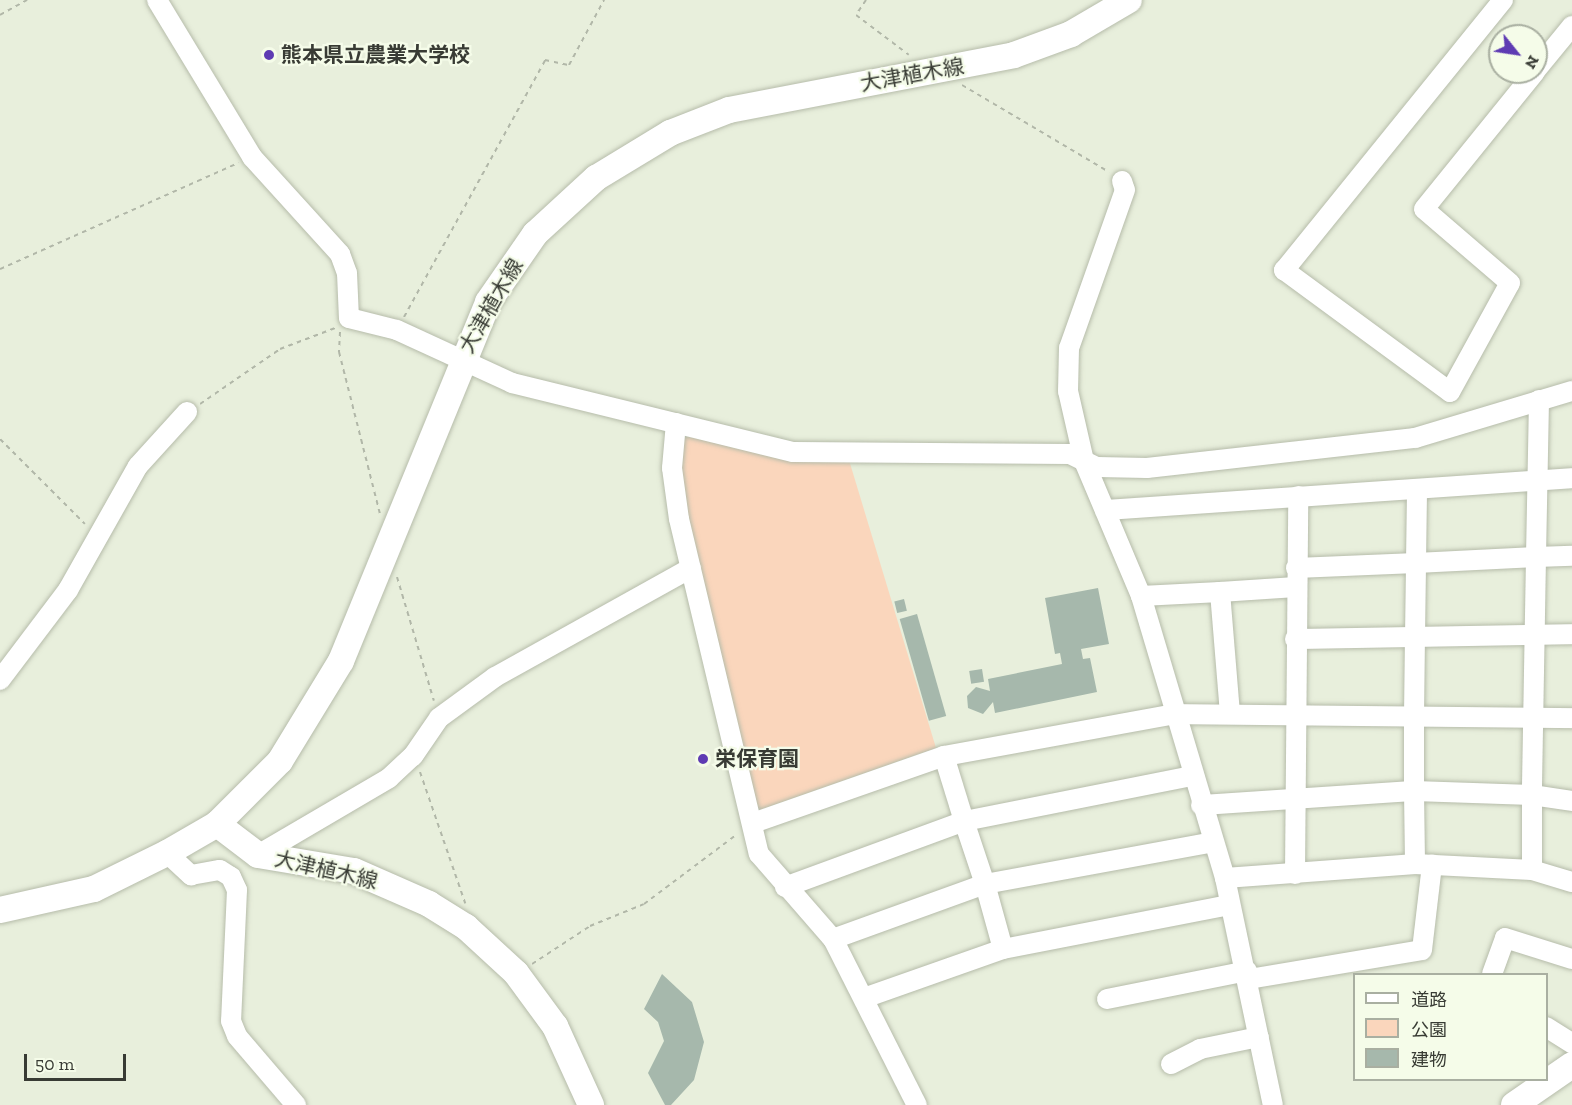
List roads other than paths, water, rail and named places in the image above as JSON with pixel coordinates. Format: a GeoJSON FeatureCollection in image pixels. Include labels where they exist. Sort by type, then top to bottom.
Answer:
{"type":"FeatureCollection","features":[{"type":"Feature","properties":{"kind":"main road","name":"大津植木線"},"geometry":{"type":"LineString","coordinates":[[0,910],[94,889],[167,853],[217,824],[280,761],[320,702],[459,362],[492,295],[535,234],[581,190],[639,149],[729,110],[949,69],[1042,46],[1129,0]]}},
{"type":"Feature","properties":{"kind":"main road","name":"大津植木線"},"geometry":{"type":"LineString","coordinates":[[217,824],[258,855],[354,872],[388,884],[466,927],[516,973],[555,1026],[591,1105]]}},
{"type":"Feature","properties":{"kind":"main road"},"geometry":{"type":"LineString","coordinates":[[1514,1105],[1572,1065]]}},
{"type":"Feature","properties":{"kind":"street"},"geometry":{"type":"LineString","coordinates":[[157,0],[252,157],[340,254],[347,273],[349,318],[397,330],[459,362],[512,383],[793,452],[1070,454],[1084,461],[1147,468],[1416,438],[1572,391]]}},
{"type":"Feature","properties":{"kind":"street"},"geometry":{"type":"LineString","coordinates":[[1503,0],[1284,270],[1450,392],[1510,283],[1424,209],[1525,84]]}},
{"type":"Feature","properties":{"kind":"street"},"geometry":{"type":"LineString","coordinates":[[1548,55],[1572,26]]}},
{"type":"Feature","properties":{"kind":"street"},"geometry":{"type":"LineString","coordinates":[[1122,181],[1125,190],[1067,358],[1068,391],[1084,461],[1141,596],[1192,776],[1225,878],[1248,975],[1273,1105]]}},
{"type":"Feature","properties":{"kind":"street"},"geometry":{"type":"LineString","coordinates":[[1532,870],[1539,400]]}},
{"type":"Feature","properties":{"kind":"street"},"geometry":{"type":"LineString","coordinates":[[0,680],[99,539],[138,466],[188,412]]}},
{"type":"Feature","properties":{"kind":"street"},"geometry":{"type":"LineString","coordinates":[[676,423],[672,468],[691,568],[759,854],[784,887],[833,939],[917,1105]]}},
{"type":"Feature","properties":{"kind":"street"},"geometry":{"type":"LineString","coordinates":[[1106,510],[1572,478]]}},
{"type":"Feature","properties":{"kind":"street"},"geometry":{"type":"LineString","coordinates":[[1107,999],[1248,975],[1422,950],[1423,865],[1414,791],[1417,490]]}},
{"type":"Feature","properties":{"kind":"street"},"geometry":{"type":"LineString","coordinates":[[1295,874],[1295,639],[1298,496]]}},
{"type":"Feature","properties":{"kind":"street"},"geometry":{"type":"LineString","coordinates":[[1141,596],[1220,591],[1296,577],[1416,563],[1572,556]]}},
{"type":"Feature","properties":{"kind":"street"},"geometry":{"type":"LineString","coordinates":[[258,855],[389,778],[413,756],[439,718],[495,678],[691,568]]}},
{"type":"Feature","properties":{"kind":"street"},"geometry":{"type":"LineString","coordinates":[[1220,591],[1230,714]]}},
{"type":"Feature","properties":{"kind":"street"},"geometry":{"type":"LineString","coordinates":[[1295,639],[1572,634]]}},
{"type":"Feature","properties":{"kind":"street"},"geometry":{"type":"LineString","coordinates":[[753,823],[944,756],[1174,714],[1572,718]]}},
{"type":"Feature","properties":{"kind":"street"},"geometry":{"type":"LineString","coordinates":[[944,756],[1003,949]]}},
{"type":"Feature","properties":{"kind":"street"},"geometry":{"type":"LineString","coordinates":[[784,887],[964,821],[1192,776]]}},
{"type":"Feature","properties":{"kind":"street"},"geometry":{"type":"LineString","coordinates":[[1202,805],[1295,795],[1414,791],[1532,795],[1572,801]]}},
{"type":"Feature","properties":{"kind":"street"},"geometry":{"type":"LineString","coordinates":[[833,939],[985,884],[1214,842]]}},
{"type":"Feature","properties":{"kind":"street"},"geometry":{"type":"LineString","coordinates":[[167,853],[191,875],[220,870],[231,877],[237,890],[231,1021],[237,1036],[296,1105]]}},
{"type":"Feature","properties":{"kind":"street"},"geometry":{"type":"LineString","coordinates":[[1225,878],[1423,865],[1532,870],[1572,882]]}},
{"type":"Feature","properties":{"kind":"street"},"geometry":{"type":"LineString","coordinates":[[864,998],[1003,949],[1230,905]]}},
{"type":"Feature","properties":{"kind":"street"},"geometry":{"type":"LineString","coordinates":[[1493,973],[1505,938],[1572,959]]}},
{"type":"Feature","properties":{"kind":"street"},"geometry":{"type":"LineString","coordinates":[[1548,1028],[1572,1043]]}},
{"type":"Feature","properties":{"kind":"street"},"geometry":{"type":"LineString","coordinates":[[1171,1064],[1200,1049],[1259,1037]]}},
{"type":"Feature","properties":{"kind":"place","name":"熊本県立農業大学校"},"geometry":{"type":"Point","coordinates":[269,55]}},
{"type":"Feature","properties":{"kind":"place","name":"栄保育園"},"geometry":{"type":"Point","coordinates":[703,759]}}]}
